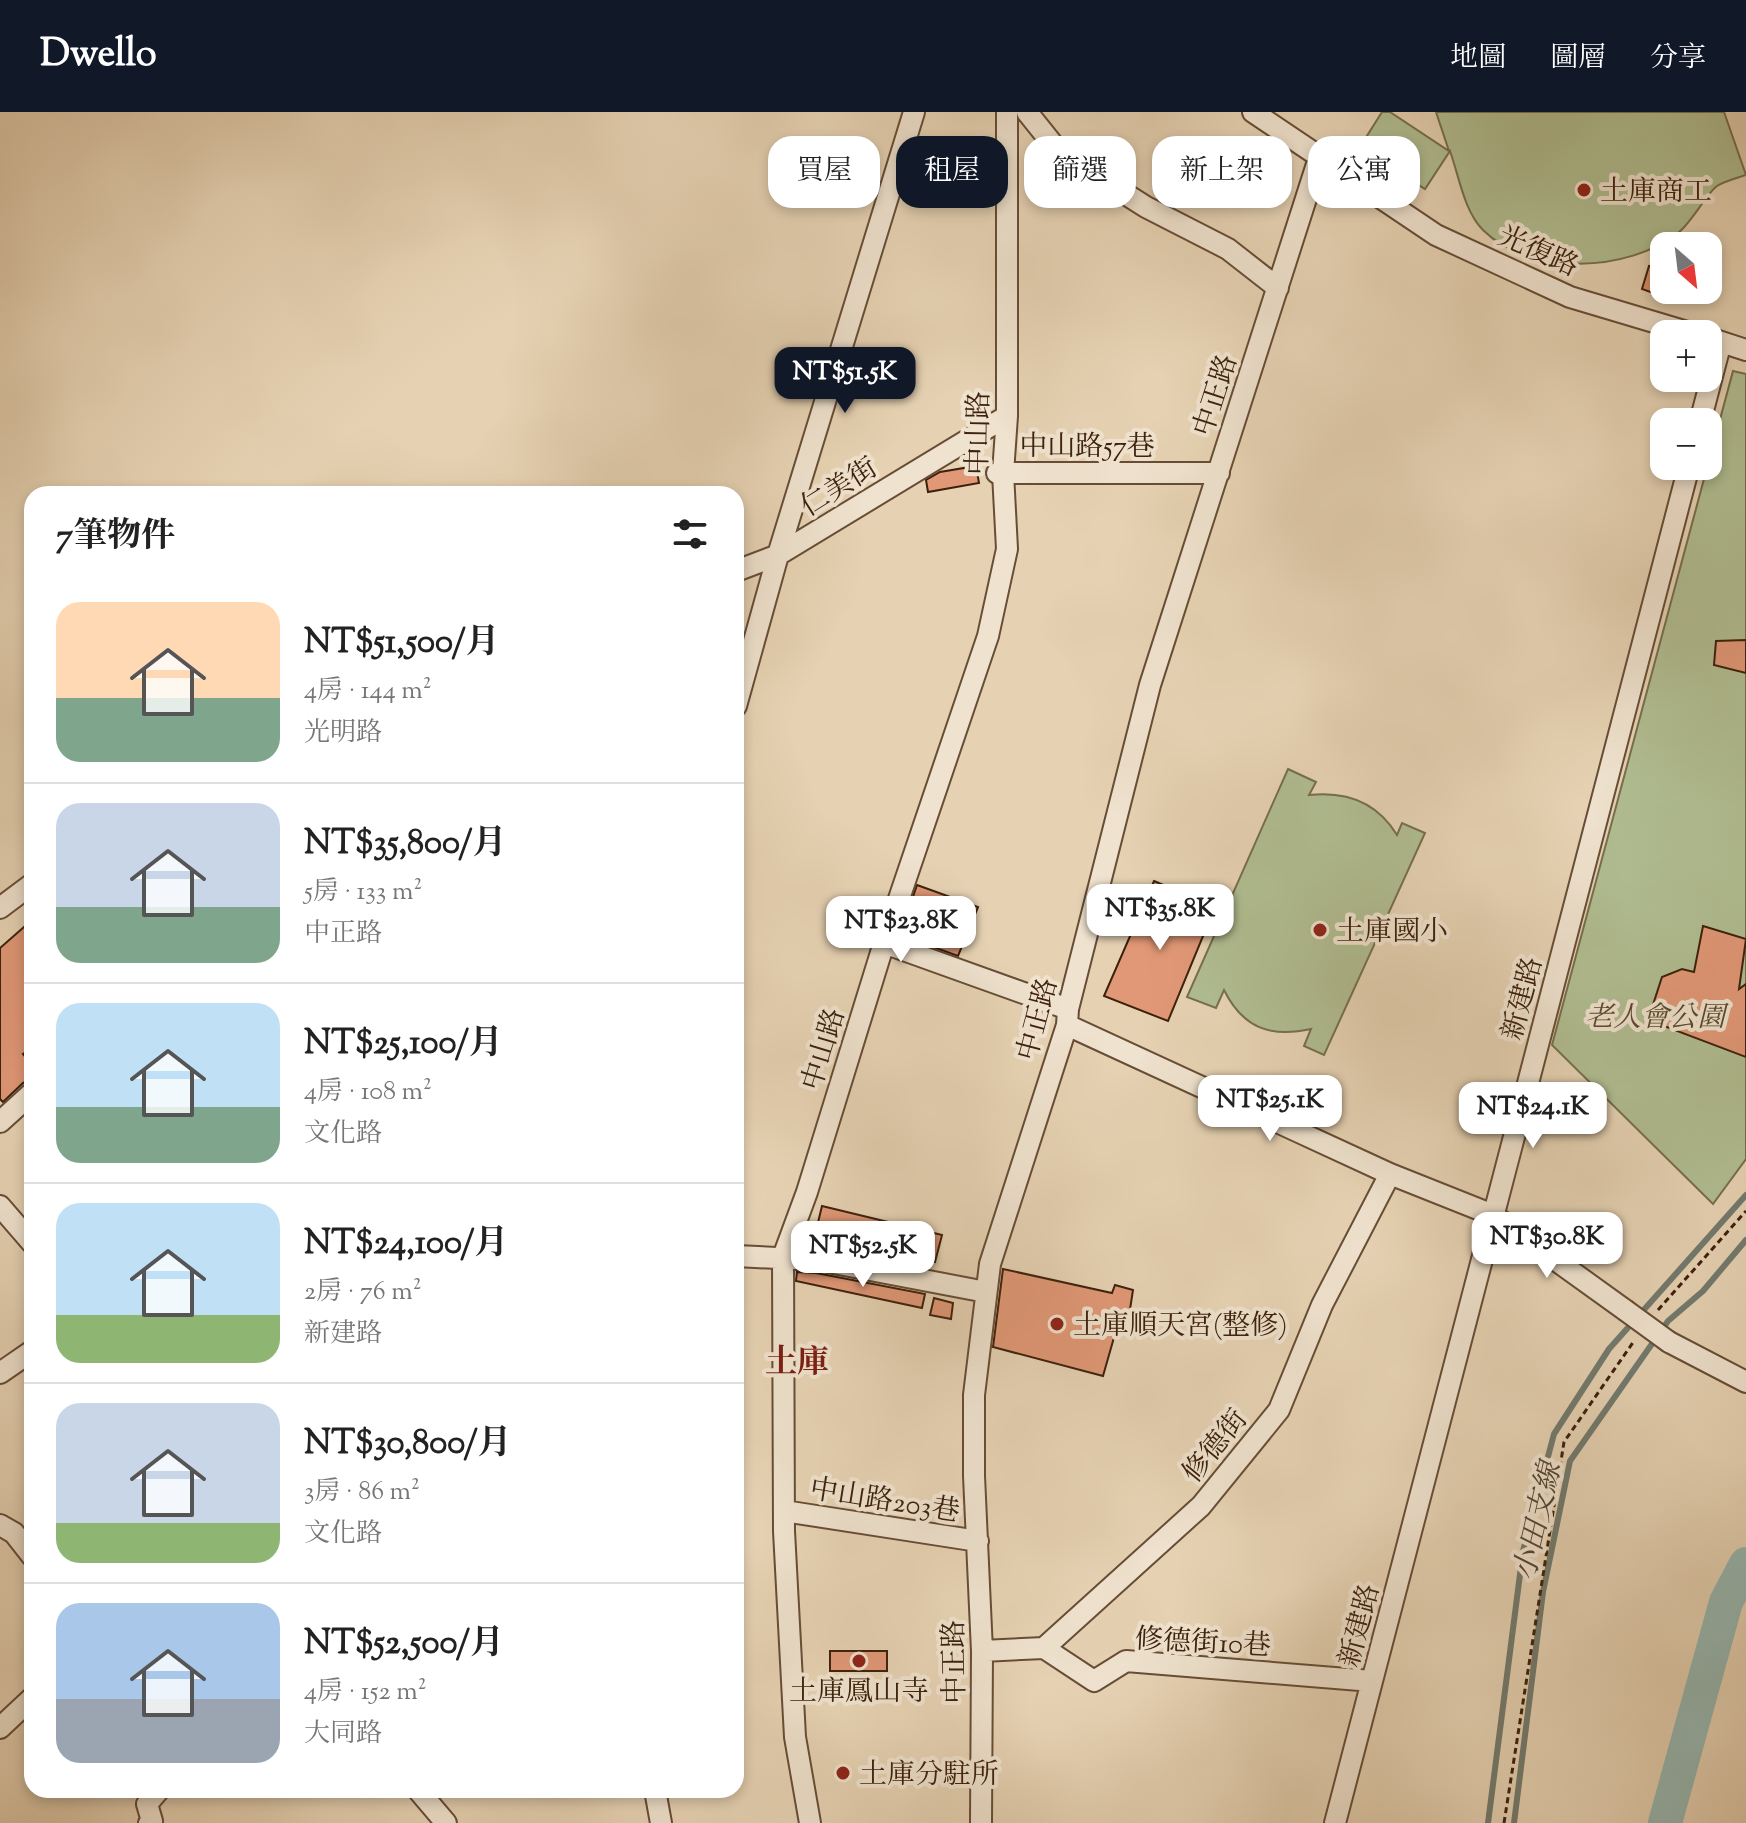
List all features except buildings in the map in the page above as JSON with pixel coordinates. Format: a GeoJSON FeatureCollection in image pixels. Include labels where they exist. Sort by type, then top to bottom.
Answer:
{"type":"FeatureCollection","features":[{"type":"Feature","properties":{"kind":"street"},"geometry":{"type":"LineString","coordinates":[[744,677],[778,555],[914,112]]}},
{"type":"Feature","properties":{"kind":"street","name":"中山路"},"geometry":{"type":"LineString","coordinates":[[810,1823],[795,1737],[784,1511],[783,1257],[807,1192],[884,943],[988,636],[1007,549],[1000,473],[1007,416],[1007,112]]}},
{"type":"Feature","properties":{"kind":"street"},"geometry":{"type":"LineString","coordinates":[[1027,112],[1055,147],[1075,162],[1146,207],[1228,249],[1278,288]]}},
{"type":"Feature","properties":{"kind":"street","name":"光復路"},"geometry":{"type":"LineString","coordinates":[[1253,112],[1308,150]]}},
{"type":"Feature","properties":{"kind":"street","name":"中正路"},"geometry":{"type":"LineString","coordinates":[[981,1823],[982,1651],[974,1476],[974,1395],[990,1264],[1068,1017],[1150,685],[1308,193]]}},
{"type":"Feature","properties":{"kind":"street","name":"光復路"},"geometry":{"type":"LineString","coordinates":[[1395,208],[1436,235],[1570,297],[1650,321]]}},
{"type":"Feature","properties":{"kind":"street"},"geometry":{"type":"LineString","coordinates":[[1722,342],[1746,350]]}},
{"type":"Feature","properties":{"kind":"street","name":"仁美街"},"geometry":{"type":"LineString","coordinates":[[744,568],[778,555],[1007,416]]}},
{"type":"Feature","properties":{"kind":"street","name":"中山路57巷"},"geometry":{"type":"LineString","coordinates":[[1000,473],[1219,473]]}},
{"type":"Feature","properties":{"kind":"street","name":"新建路"},"geometry":{"type":"LineString","coordinates":[[1335,1823],[1685,480]]}},
{"type":"Feature","properties":{"kind":"street"},"geometry":{"type":"LineString","coordinates":[[0,908],[24,890]]}},
{"type":"Feature","properties":{"kind":"street"},"geometry":{"type":"LineString","coordinates":[[884,943],[1068,1017],[1390,1174],[1493,1215],[1669,1342],[1746,1382]]}},
{"type":"Feature","properties":{"kind":"street"},"geometry":{"type":"LineString","coordinates":[[0,1122],[24,1100]]}},
{"type":"Feature","properties":{"kind":"street","name":"修德街"},"geometry":{"type":"LineString","coordinates":[[1044,1648],[1201,1506],[1279,1410],[1322,1305],[1390,1174]]}},
{"type":"Feature","properties":{"kind":"street"},"geometry":{"type":"LineString","coordinates":[[0,1206],[24,1234]]}},
{"type":"Feature","properties":{"kind":"street"},"geometry":{"type":"LineString","coordinates":[[744,1256],[818,1260],[986,1292]]}},
{"type":"Feature","properties":{"kind":"street"},"geometry":{"type":"LineString","coordinates":[[0,1373],[24,1356]]}},
{"type":"Feature","properties":{"kind":"street","name":"中山路203巷"},"geometry":{"type":"LineString","coordinates":[[784,1511],[978,1541]]}},
{"type":"Feature","properties":{"kind":"street"},"geometry":{"type":"LineString","coordinates":[[0,1525],[14,1533],[24,1546]]}},
{"type":"Feature","properties":{"kind":"street"},"geometry":{"type":"LineString","coordinates":[[982,1651],[1044,1648]]}},
{"type":"Feature","properties":{"kind":"street","name":"修德街10巷"},"geometry":{"type":"LineString","coordinates":[[1044,1648],[1094,1681],[1126,1661],[1372,1681]]}},
{"type":"Feature","properties":{"kind":"street"},"geometry":{"type":"LineString","coordinates":[[0,1728],[24,1706]]}},
{"type":"Feature","properties":{"kind":"street"},"geometry":{"type":"LineString","coordinates":[[149,1823],[152,1821],[147,1804],[152,1798]]}},
{"type":"Feature","properties":{"kind":"street"},"geometry":{"type":"LineString","coordinates":[[424,1798],[441,1822]]}},
{"type":"Feature","properties":{"kind":"street"},"geometry":{"type":"LineString","coordinates":[[656,1798],[661,1823]]}},
{"type":"Feature","properties":{"kind":"path"},"geometry":{"type":"LineString","coordinates":[[1504,1823],[1564,1442],[1645,1324],[1746,1211]]}},
{"type":"Feature","properties":{"kind":"green space","name":"土庫商工"},"geometry":{"type":"Polygon","coordinates":[[[1382,112],[1390,112],[1449,151],[1436,112],[1724,112],[1746,175],[1717,186],[1679,232],[1650,232],[1650,249],[1607,262],[1552,262],[1526,256],[1503,245],[1483,230],[1471,213],[1450,151],[1425,189],[1420,186],[1420,136],[1367,136],[1382,112]]]}},
{"type":"Feature","properties":{"kind":"green space","name":"老人會公園"},"geometry":{"type":"Polygon","coordinates":[[[1733,371],[1746,374],[1746,1159],[1713,1204],[1552,1045],[1704,480],[1722,480],[1722,412],[1733,371]]]}},
{"type":"Feature","properties":{"kind":"green space"},"geometry":{"type":"Polygon","coordinates":[[[1288,769],[1316,782],[1309,795],[1336,795],[1359,801],[1380,814],[1397,835],[1402,823],[1425,833],[1324,1055],[1304,1046],[1311,1029],[1283,1032],[1259,1027],[1240,1013],[1224,990],[1216,1008],[1187,997],[1288,769]]]}},
{"type":"Feature","properties":{"kind":"waterway"},"geometry":{"type":"LineString","coordinates":[[1488,1823],[1523,1551],[1554,1434],[1609,1349],[1746,1195]]}},
{"type":"Feature","properties":{"kind":"waterway","name":"小田支線"},"geometry":{"type":"LineString","coordinates":[[1514,1823],[1543,1592],[1570,1461],[1668,1321],[1703,1291],[1746,1240]]}},
{"type":"Feature","properties":{"kind":"waterway"},"geometry":{"type":"LineString","coordinates":[[1665,1823],[1726,1602],[1746,1564]]}},
{"type":"Feature","properties":{"kind":"place","name":"土庫商工"},"geometry":{"type":"Point","coordinates":[1584,190]}},
{"type":"Feature","properties":{"kind":"place","name":"土庫國小"},"geometry":{"type":"Point","coordinates":[1320,930]}},
{"type":"Feature","properties":{"kind":"place","name":"土庫順天宮(整修)"},"geometry":{"type":"Point","coordinates":[1057,1324]}},
{"type":"Feature","properties":{"kind":"place","name":"土庫鳳山寺"},"geometry":{"type":"Point","coordinates":[859,1661]}},
{"type":"Feature","properties":{"kind":"place","name":"土庫分駐所"},"geometry":{"type":"Point","coordinates":[843,1773]}},
{"type":"Feature","properties":{"kind":"district","name":"土庫"},"geometry":{"type":"Point","coordinates":[797,1361]}}]}
